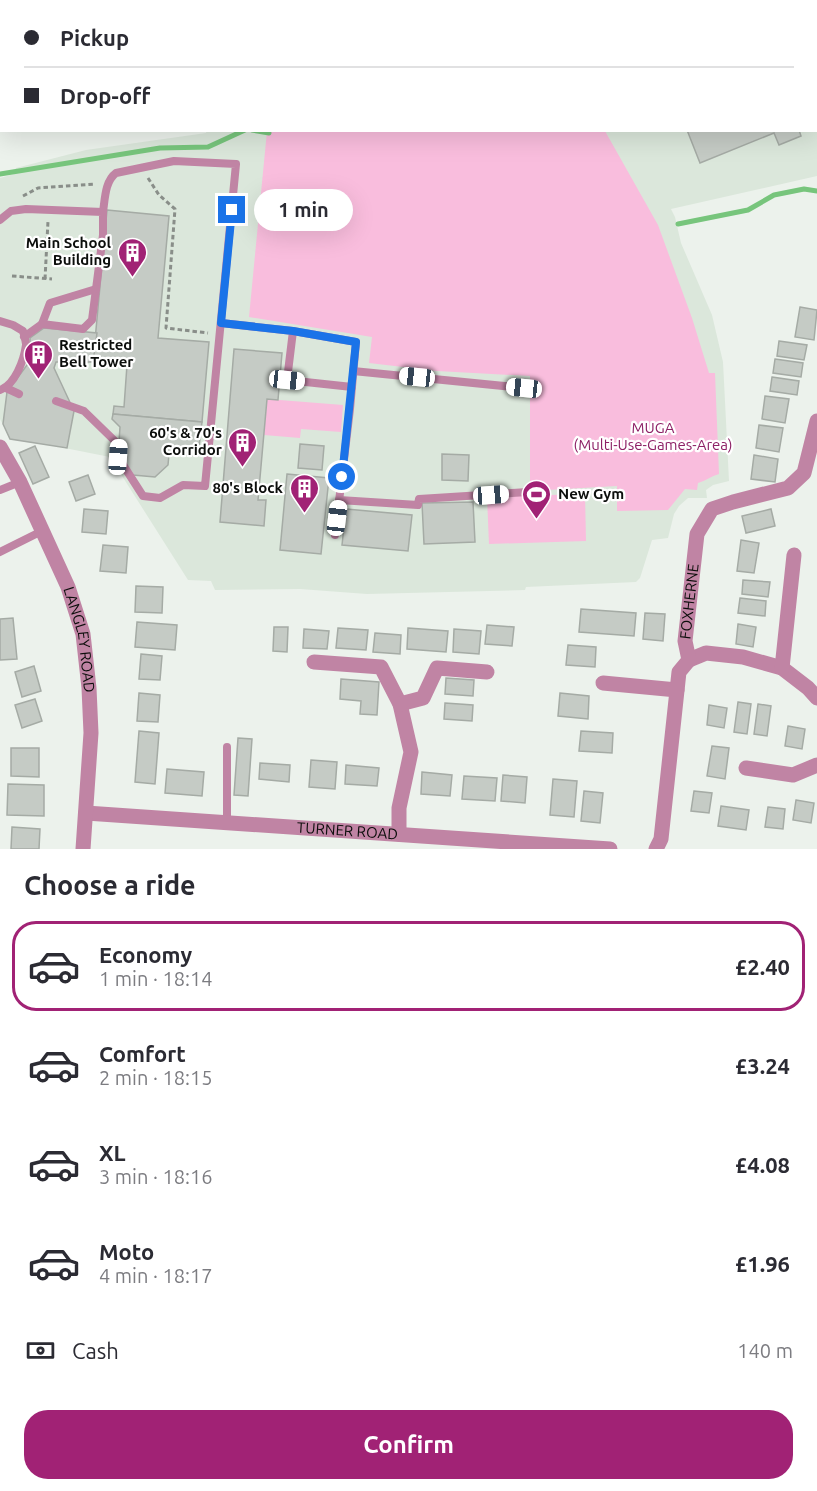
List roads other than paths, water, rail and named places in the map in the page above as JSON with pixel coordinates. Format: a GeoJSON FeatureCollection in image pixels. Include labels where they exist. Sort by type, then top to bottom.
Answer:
{"type":"FeatureCollection","features":[{"type":"Feature","properties":{"kind":"street","name":"FOXHERNE"},"geometry":{"type":"LineString","coordinates":[[656,849],[660,839],[679,672],[689,660],[685,641],[697,534],[712,509],[788,488],[804,473],[816,439],[817,421]]}},
{"type":"Feature","properties":{"kind":"street","name":"LANGLEY ROAD"},"geometry":{"type":"LineString","coordinates":[[0,447],[20,482],[68,587],[83,634],[89,688],[90,733],[83,849]]}},
{"type":"Feature","properties":{"kind":"street"},"geometry":{"type":"LineString","coordinates":[[783,668],[794,555]]}},
{"type":"Feature","properties":{"kind":"street"},"geometry":{"type":"LineString","coordinates":[[689,660],[706,653],[743,657],[783,668],[817,698]]}},
{"type":"Feature","properties":{"kind":"street"},"geometry":{"type":"LineString","coordinates":[[314,662],[381,667],[400,704],[411,752],[399,807],[399,834]]}},
{"type":"Feature","properties":{"kind":"street"},"geometry":{"type":"LineString","coordinates":[[400,704],[423,698],[437,668],[487,672]]}},
{"type":"Feature","properties":{"kind":"street"},"geometry":{"type":"LineString","coordinates":[[603,683],[677,690]]}},
{"type":"Feature","properties":{"kind":"street"},"geometry":{"type":"LineString","coordinates":[[746,767],[793,775],[817,765]]}},
{"type":"Feature","properties":{"kind":"street","name":"TURNER ROAD"},"geometry":{"type":"LineString","coordinates":[[86,813],[399,834],[468,844],[610,849]]}},
{"type":"Feature","properties":{"kind":"lane"},"geometry":{"type":"LineString","coordinates":[[42,324],[83,328],[93,320],[103,235],[103,212],[107,187],[112,176],[116,173],[174,161],[236,164],[205,486],[183,485],[160,498],[143,496],[118,457],[119,445],[84,411],[56,401]]}},
{"type":"Feature","properties":{"kind":"lane"},"geometry":{"type":"LineString","coordinates":[[0,220],[11,211],[48,209],[103,212]]}},
{"type":"Feature","properties":{"kind":"lane"},"geometry":{"type":"LineString","coordinates":[[24,337],[42,324],[50,303],[96,289]]}},
{"type":"Feature","properties":{"kind":"lane"},"geometry":{"type":"LineString","coordinates":[[0,321],[23,331],[26,344],[19,371],[3,389],[19,394]]}},
{"type":"Feature","properties":{"kind":"lane"},"geometry":{"type":"LineString","coordinates":[[221,323],[293,331],[356,342],[335,535]]}},
{"type":"Feature","properties":{"kind":"lane"},"geometry":{"type":"LineString","coordinates":[[293,331],[287,380],[352,387]]}},
{"type":"Feature","properties":{"kind":"lane"},"geometry":{"type":"LineString","coordinates":[[353,371],[524,388]]}},
{"type":"Feature","properties":{"kind":"lane"},"geometry":{"type":"LineString","coordinates":[[0,490],[20,482]]}},
{"type":"Feature","properties":{"kind":"lane"},"geometry":{"type":"LineString","coordinates":[[339,500],[418,505],[419,500],[528,492]]}},
{"type":"Feature","properties":{"kind":"lane"},"geometry":{"type":"LineString","coordinates":[[0,552],[42,531]]}},
{"type":"Feature","properties":{"kind":"lane"},"geometry":{"type":"LineString","coordinates":[[227,747],[227,823]]}},
{"type":"Feature","properties":{"kind":"waterway"},"geometry":{"type":"LineString","coordinates":[[0,174],[160,148],[208,147],[241,132]]}},
{"type":"Feature","properties":{"kind":"waterway"},"geometry":{"type":"LineString","coordinates":[[263,132],[269,133]]}},
{"type":"Feature","properties":{"kind":"waterway"},"geometry":{"type":"LineString","coordinates":[[678,224],[748,210],[774,195],[804,189],[817,191]]}},
{"type":"Feature","properties":{"kind":"place","name":"Main School Building"},"geometry":{"type":"Point","coordinates":[132,278]}},
{"type":"Feature","properties":{"kind":"place","name":"Restricted Bell Tower"},"geometry":{"type":"Point","coordinates":[38,380]}},
{"type":"Feature","properties":{"kind":"place","name":"60's & 70's Corridor"},"geometry":{"type":"Point","coordinates":[243,468]}},
{"type":"Feature","properties":{"kind":"place","name":"80's Block"},"geometry":{"type":"Point","coordinates":[304,514]}},
{"type":"Feature","properties":{"kind":"place","name":"New Gym"},"geometry":{"type":"Point","coordinates":[537,520]}},
{"type":"Feature","properties":{"kind":"park label","name":"MUGA (Multi-Use-Games-Area)"},"geometry":{"type":"Point","coordinates":[653,436]}}]}
